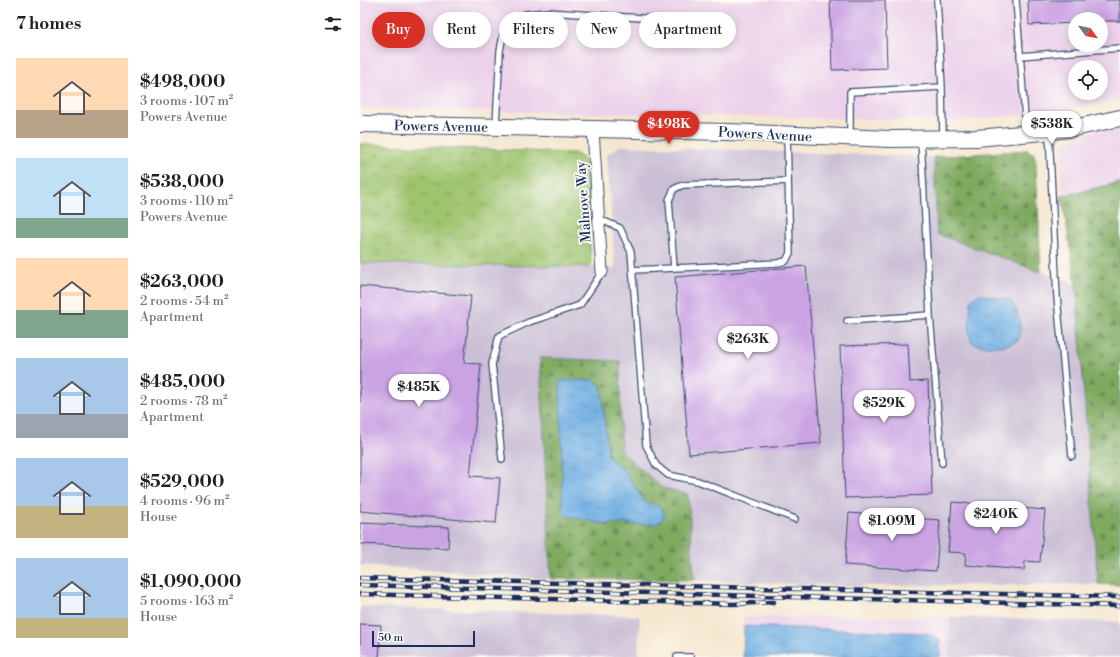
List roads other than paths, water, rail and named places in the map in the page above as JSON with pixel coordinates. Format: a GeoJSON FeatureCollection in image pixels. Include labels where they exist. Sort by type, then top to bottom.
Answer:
{"type":"FeatureCollection","features":[{"type":"Feature","properties":{"kind":"street","name":"Powers Avenue"},"geometry":{"type":"LineString","coordinates":[[360,124],[728,132],[850,138],[943,139],[977,138],[1048,132],[1120,118]]}},
{"type":"Feature","properties":{"kind":"street","name":"Malnove Way"},"geometry":{"type":"LineString","coordinates":[[593,130],[602,272]]}},
{"type":"Feature","properties":{"kind":"lane"},"geometry":{"type":"LineString","coordinates":[[937,0],[942,87],[943,139]]}},
{"type":"Feature","properties":{"kind":"lane"},"geometry":{"type":"LineString","coordinates":[[1016,0],[1026,133]]}},
{"type":"Feature","properties":{"kind":"lane"},"geometry":{"type":"LineString","coordinates":[[496,128],[500,51],[504,30],[512,21],[525,14],[548,12],[639,18]]}},
{"type":"Feature","properties":{"kind":"lane"},"geometry":{"type":"LineString","coordinates":[[1020,56],[1120,48]]}},
{"type":"Feature","properties":{"kind":"lane"},"geometry":{"type":"LineString","coordinates":[[850,138],[850,92],[942,87]]}},
{"type":"Feature","properties":{"kind":"lane"},"geometry":{"type":"LineString","coordinates":[[1048,132],[1057,297],[1072,456]]}},
{"type":"Feature","properties":{"kind":"lane"},"geometry":{"type":"LineString","coordinates":[[633,270],[778,263],[786,260],[790,253],[787,135]]}},
{"type":"Feature","properties":{"kind":"lane"},"geometry":{"type":"LineString","coordinates":[[921,139],[930,315],[942,463]]}},
{"type":"Feature","properties":{"kind":"lane"},"geometry":{"type":"LineString","coordinates":[[674,268],[669,200],[674,189],[683,185],[788,182]]}},
{"type":"Feature","properties":{"kind":"lane"},"geometry":{"type":"LineString","coordinates":[[599,219],[620,228],[631,252],[646,445],[656,465],[668,475],[698,481],[795,519]]}},
{"type":"Feature","properties":{"kind":"lane"},"geometry":{"type":"LineString","coordinates":[[502,459],[492,364],[499,336],[529,322],[580,304],[602,272]]}},
{"type":"Feature","properties":{"kind":"lane"},"geometry":{"type":"LineString","coordinates":[[847,321],[930,315]]}},
{"type":"Feature","properties":{"kind":"lane"},"geometry":{"type":"LineString","coordinates":[[677,657],[691,657]]}},
{"type":"Feature","properties":{"kind":"water"},"geometry":{"type":"Polygon","coordinates":[[[980,294],[1010,300],[1015,309],[1020,325],[1020,336],[1018,341],[1007,345],[994,346],[982,346],[971,342],[969,330],[971,300],[980,294]]]}},
{"type":"Feature","properties":{"kind":"water"},"geometry":{"type":"Polygon","coordinates":[[[594,380],[601,386],[608,457],[624,470],[645,502],[657,505],[663,510],[664,517],[657,524],[605,524],[567,516],[563,512],[560,381],[594,380]]]}},
{"type":"Feature","properties":{"kind":"water"},"geometry":{"type":"Polygon","coordinates":[[[744,626],[927,633],[940,640],[940,657],[743,657],[744,626]]]}},
{"type":"Feature","properties":{"kind":"railway"},"geometry":{"type":"LineString","coordinates":[[360,578],[1120,597]]}},
{"type":"Feature","properties":{"kind":"railway"},"geometry":{"type":"LineString","coordinates":[[360,585],[1120,606]]}},
{"type":"Feature","properties":{"kind":"railway"},"geometry":{"type":"LineString","coordinates":[[360,594],[734,604],[774,602]]}}]}
